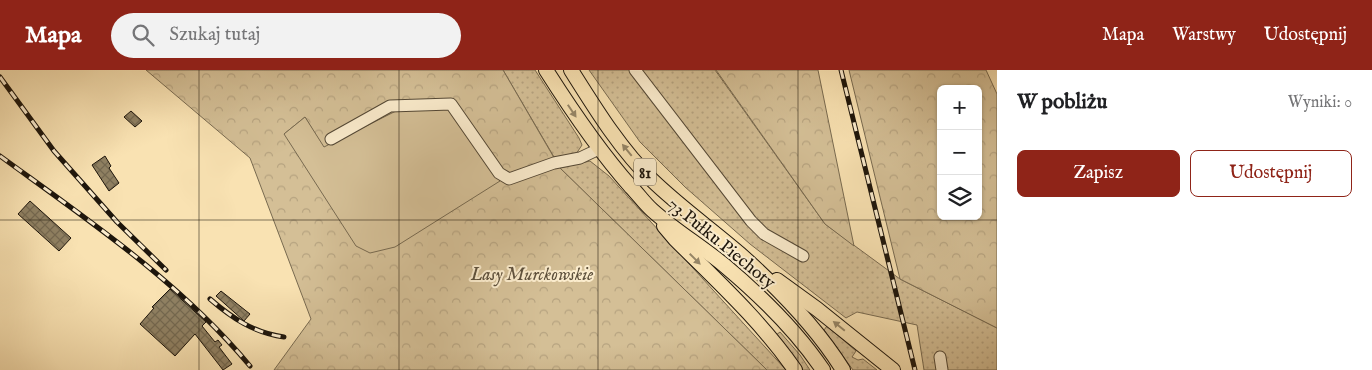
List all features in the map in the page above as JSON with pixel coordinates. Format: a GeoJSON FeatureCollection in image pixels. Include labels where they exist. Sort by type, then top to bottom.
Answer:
{"type":"FeatureCollection","features":[{"type":"Feature","properties":{"kind":"main road","name":"73 Pułku Piechoty"},"geometry":{"type":"LineString","coordinates":[[546,70],[571,110],[599,149],[652,210],[724,265],[758,295],[792,329],[823,370]]}},
{"type":"Feature","properties":{"kind":"main road","name":"73 Pułku Piechoty"},"geometry":{"type":"LineString","coordinates":[[571,70],[599,113],[650,178],[686,211],[740,254],[797,309],[843,370]]}},
{"type":"Feature","properties":{"kind":"main road"},"geometry":{"type":"LineString","coordinates":[[652,210],[675,239],[757,321],[795,370]]}},
{"type":"Feature","properties":{"kind":"main road"},"geometry":{"type":"LineString","coordinates":[[740,254],[817,309],[893,370]]}},
{"type":"Feature","properties":{"kind":"lane"},"geometry":{"type":"LineString","coordinates":[[635,70],[751,221],[764,234],[804,256]]}},
{"type":"Feature","properties":{"kind":"lane"},"geometry":{"type":"LineString","coordinates":[[331,139],[390,106],[439,103],[451,104],[499,173],[509,179],[554,163],[580,158],[599,149]]}},
{"type":"Feature","properties":{"kind":"lane"},"geometry":{"type":"LineString","coordinates":[[940,357],[942,370]]}},
{"type":"Feature","properties":{"kind":"green space","name":"Lasy Murckowskie"},"geometry":{"type":"Polygon","coordinates":[[[146,70],[503,70],[560,168],[767,370],[274,370],[311,319],[250,158],[146,70]],[[305,117],[284,134],[323,147],[305,117]]]}},
{"type":"Feature","properties":{"kind":"green space"},"geometry":{"type":"Polygon","coordinates":[[[503,70],[535,70],[579,138],[582,145],[576,154],[554,157],[503,70]]]}},
{"type":"Feature","properties":{"kind":"green space"},"geometry":{"type":"Polygon","coordinates":[[[589,70],[715,70],[825,224],[900,279],[997,328],[997,370],[924,370],[917,325],[857,312],[846,318],[750,244],[685,187],[640,142],[589,70]]]}},
{"type":"Feature","properties":{"kind":"green space"},"geometry":{"type":"Polygon","coordinates":[[[716,70],[818,70],[854,246],[825,224],[716,70]]]}},
{"type":"Feature","properties":{"kind":"green space"},"geometry":{"type":"Polygon","coordinates":[[[849,70],[986,70],[997,94],[997,328],[900,279],[849,70]]]}},
{"type":"Feature","properties":{"kind":"green space"},"geometry":{"type":"Polygon","coordinates":[[[447,106],[500,181],[395,247],[370,253],[356,246],[284,134],[305,117],[324,147],[402,108],[447,106]]]}},
{"type":"Feature","properties":{"kind":"green space"},"geometry":{"type":"Polygon","coordinates":[[[590,161],[609,176],[786,370],[767,370],[560,168],[590,161]]]}},
{"type":"Feature","properties":{"kind":"green space"},"geometry":{"type":"Polygon","coordinates":[[[827,326],[856,351],[852,357],[858,360],[863,359],[877,370],[853,370],[824,330],[827,326]]]}},
{"type":"Feature","properties":{"kind":"green space"},"geometry":{"type":"Polygon","coordinates":[[[780,332],[810,370],[801,370],[776,335],[780,332]]]}},
{"type":"Feature","properties":{"kind":"building"},"geometry":{"type":"Polygon","coordinates":[[[131,111],[142,121],[135,127],[124,117],[131,111]]]}},
{"type":"Feature","properties":{"kind":"building"},"geometry":{"type":"Polygon","coordinates":[[[105,156],[111,166],[109,168],[119,183],[109,191],[92,165],[105,156]]]}},
{"type":"Feature","properties":{"kind":"building"},"geometry":{"type":"Polygon","coordinates":[[[30,201],[71,238],[59,251],[18,214],[30,201]]]}},
{"type":"Feature","properties":{"kind":"building"},"geometry":{"type":"Polygon","coordinates":[[[170,289],[206,322],[202,326],[215,342],[218,340],[222,345],[219,347],[232,364],[223,370],[195,334],[175,356],[140,324],[154,308],[152,307],[170,289]]]}},
{"type":"Feature","properties":{"kind":"building"},"geometry":{"type":"Polygon","coordinates":[[[221,291],[250,314],[244,321],[216,296],[221,291]]]}},
{"type":"Feature","properties":{"kind":"railway"},"geometry":{"type":"LineString","coordinates":[[841,70],[915,370]]}},
{"type":"Feature","properties":{"kind":"railway"},"geometry":{"type":"LineString","coordinates":[[0,77],[54,151],[117,222],[166,270]]}},
{"type":"Feature","properties":{"kind":"railway"},"geometry":{"type":"LineString","coordinates":[[0,156],[132,253],[194,307],[223,335],[250,366]]}},
{"type":"Feature","properties":{"kind":"railway"},"geometry":{"type":"LineString","coordinates":[[210,299],[244,324],[263,332],[284,337]]}}]}
